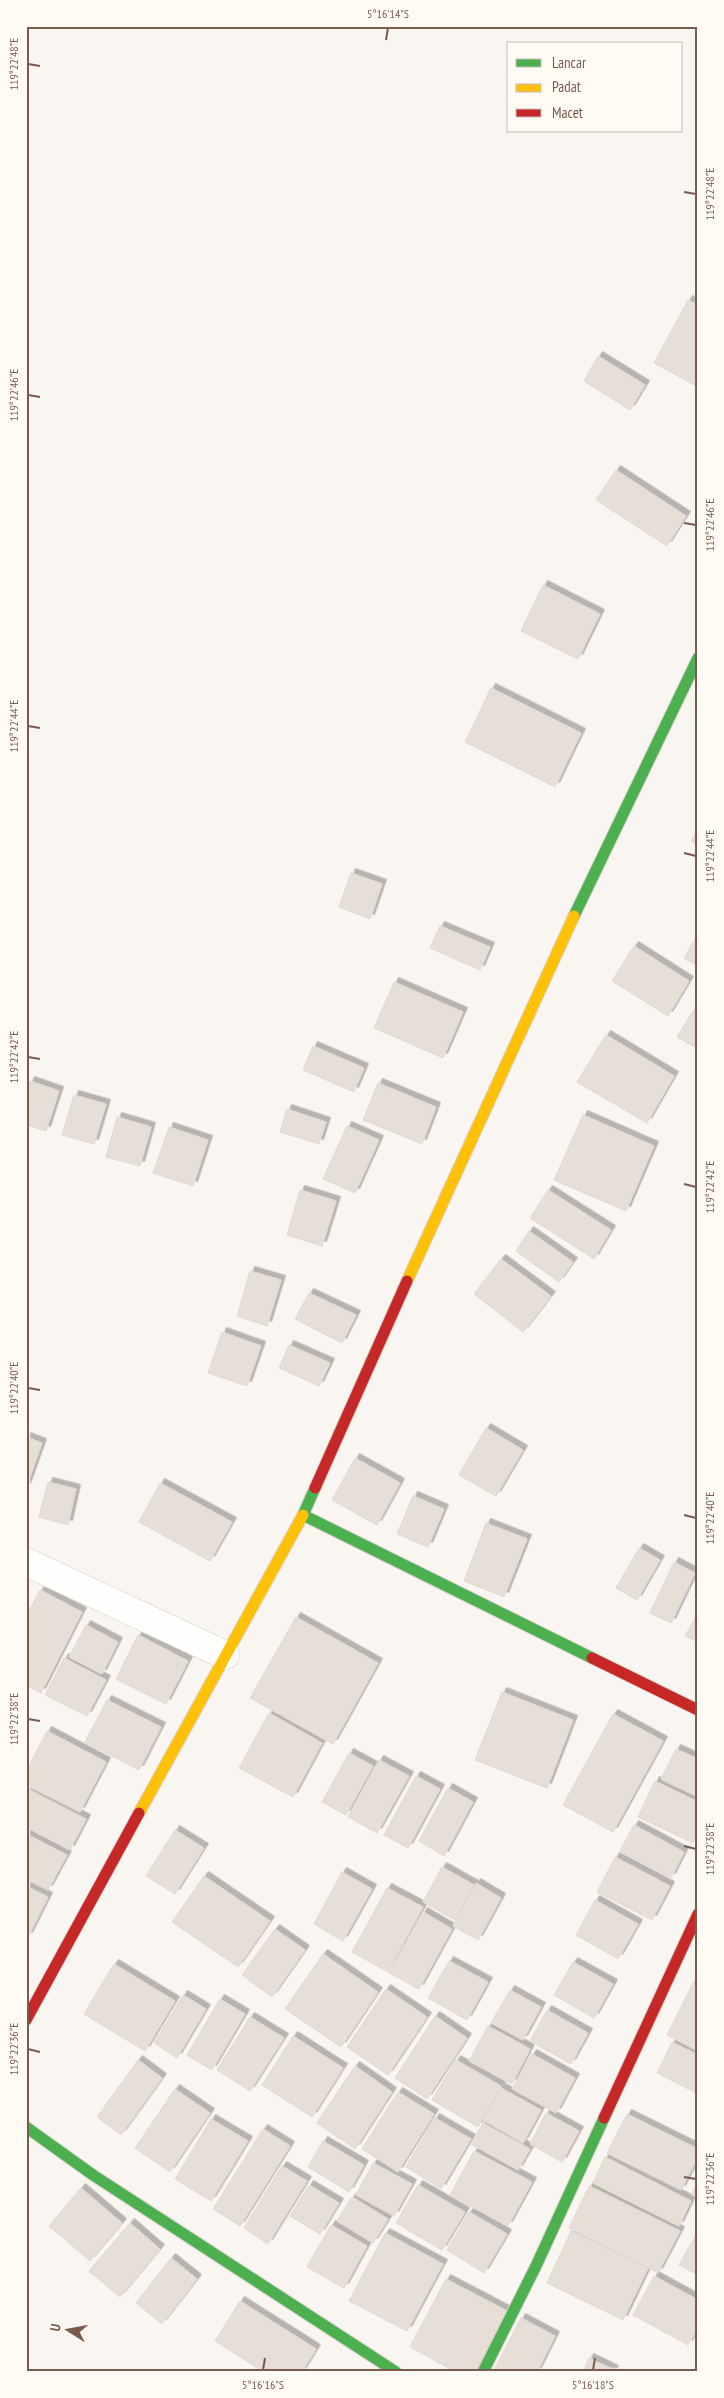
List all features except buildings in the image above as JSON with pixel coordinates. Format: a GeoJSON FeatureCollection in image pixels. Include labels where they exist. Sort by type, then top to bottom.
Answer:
{"type":"FeatureCollection","features":[{"type":"Feature","properties":{"kind":"street"},"geometry":{"type":"LineString","coordinates":[[26,2020],[303,1515],[476,1125],[637,780],[698,658]]}},
{"type":"Feature","properties":{"kind":"street"},"geometry":{"type":"LineString","coordinates":[[303,1515],[698,1710]]}},
{"type":"Feature","properties":{"kind":"street"},"geometry":{"type":"LineString","coordinates":[[26,1562],[226,1655]]}},
{"type":"Feature","properties":{"kind":"street"},"geometry":{"type":"LineString","coordinates":[[483,2372],[536,2266],[698,1914]]}},
{"type":"Feature","properties":{"kind":"street"},"geometry":{"type":"LineString","coordinates":[[26,2127],[93,2175],[396,2372]]}},
{"type":"Feature","properties":{"kind":"traffic: fast"},"geometry":{"type":"LineString","coordinates":[[574,916],[698,658]]}},
{"type":"Feature","properties":{"kind":"traffic: fast"},"geometry":{"type":"LineString","coordinates":[[315,1488],[303,1515],[592,1658]]}},
{"type":"Feature","properties":{"kind":"traffic: fast"},"geometry":{"type":"LineString","coordinates":[[483,2372],[536,2266],[604,2118]]}},
{"type":"Feature","properties":{"kind":"traffic: fast"},"geometry":{"type":"LineString","coordinates":[[26,2127],[93,2175],[396,2372]]}},
{"type":"Feature","properties":{"kind":"traffic: slow"},"geometry":{"type":"LineString","coordinates":[[407,1281],[574,916]]}},
{"type":"Feature","properties":{"kind":"traffic: slow"},"geometry":{"type":"LineString","coordinates":[[139,1813],[303,1515]]}},
{"type":"Feature","properties":{"kind":"traffic: jam"},"geometry":{"type":"LineString","coordinates":[[315,1488],[407,1281]]}},
{"type":"Feature","properties":{"kind":"traffic: jam"},"geometry":{"type":"LineString","coordinates":[[592,1658],[698,1710]]}},
{"type":"Feature","properties":{"kind":"traffic: jam"},"geometry":{"type":"LineString","coordinates":[[26,2020],[139,1813]]}},
{"type":"Feature","properties":{"kind":"traffic: jam"},"geometry":{"type":"LineString","coordinates":[[604,2118],[698,1914]]}}]}
